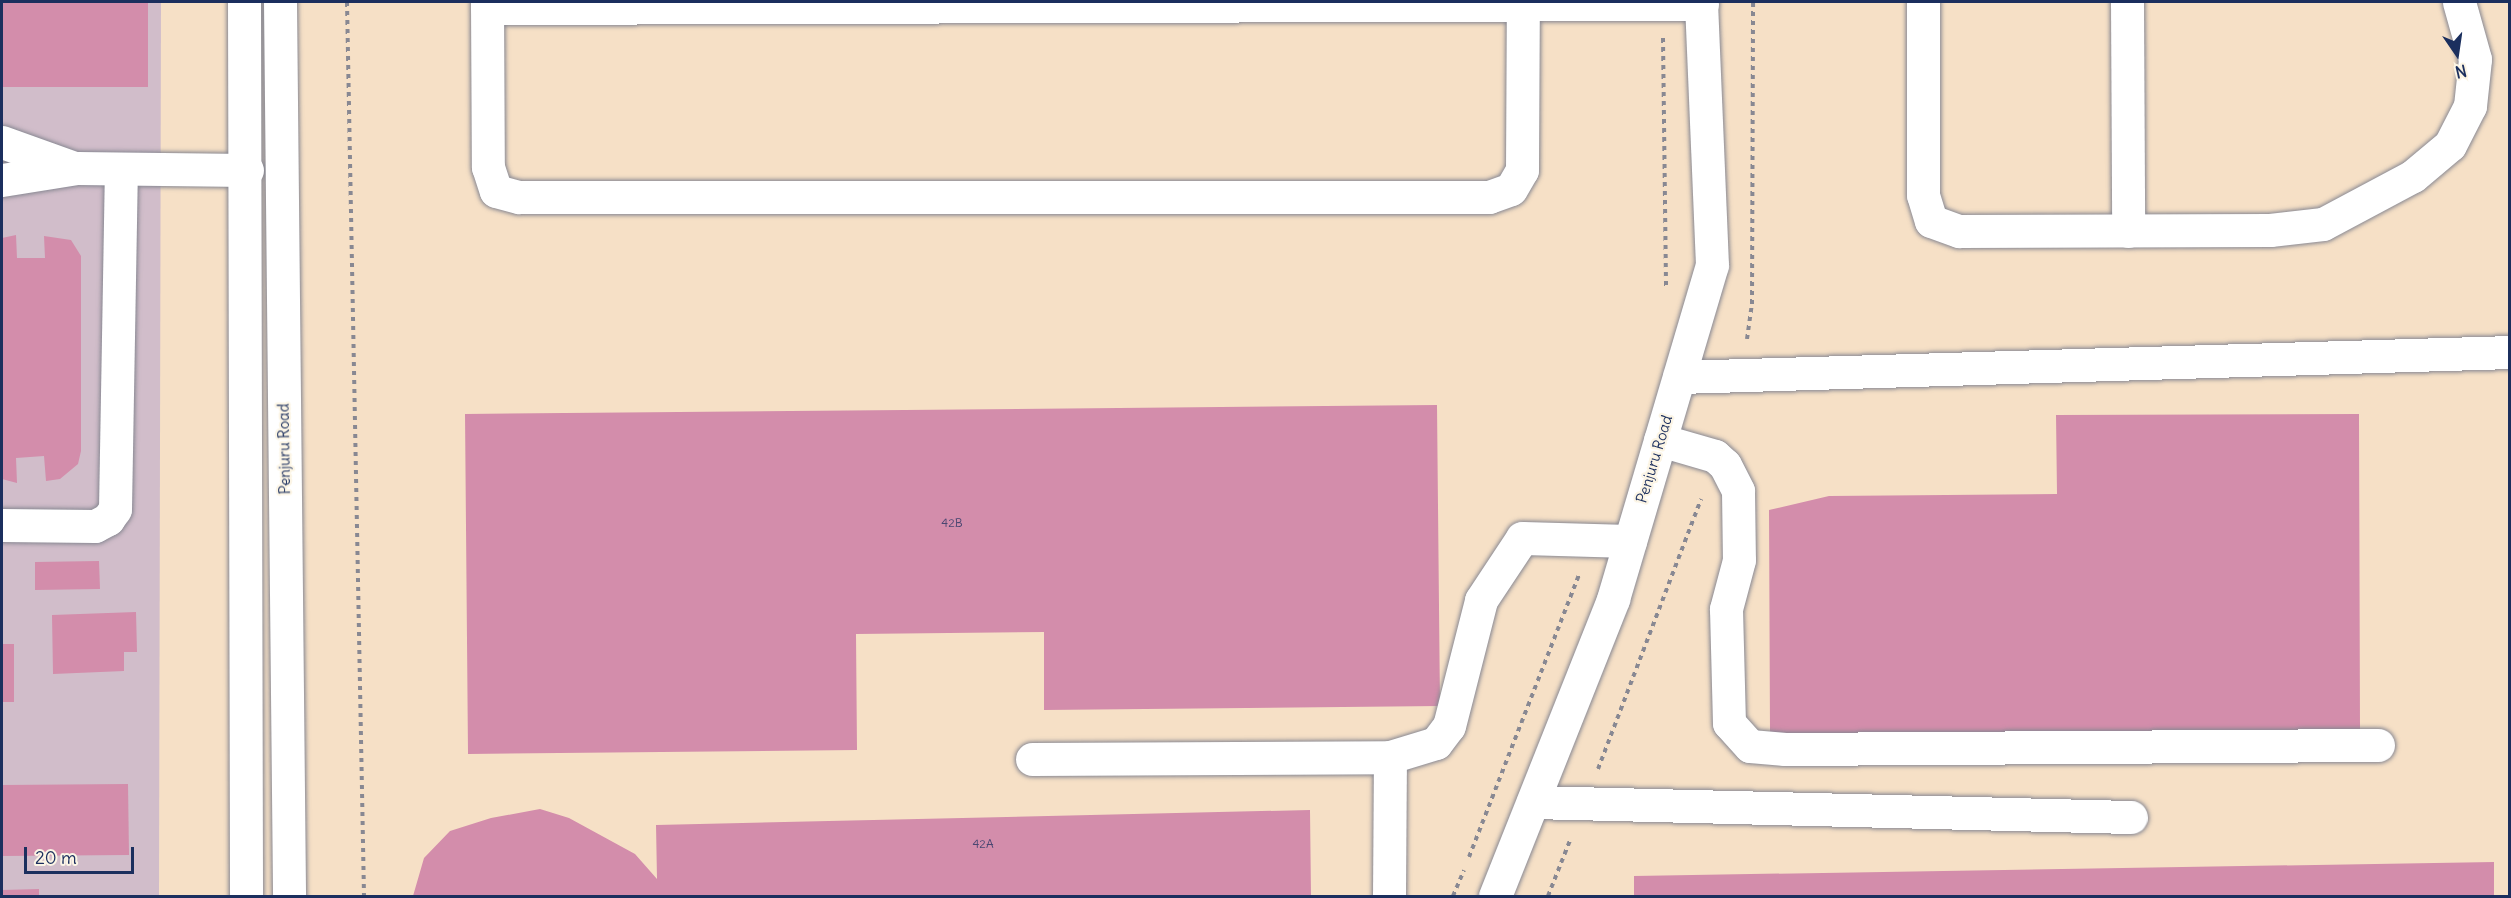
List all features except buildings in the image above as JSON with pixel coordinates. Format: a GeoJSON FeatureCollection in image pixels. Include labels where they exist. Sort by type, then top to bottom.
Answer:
{"type":"FeatureCollection","features":[{"type":"Feature","properties":{"kind":"street"},"geometry":{"type":"LineString","coordinates":[[244,2],[247,170],[246,897]]}},
{"type":"Feature","properties":{"kind":"street","name":"Penjuru Road"},"geometry":{"type":"LineString","coordinates":[[280,2],[289,897]]}},
{"type":"Feature","properties":{"kind":"street"},"geometry":{"type":"LineString","coordinates":[[1923,2],[1923,195],[1931,221],[1959,231],[2270,230],[2323,224],[2413,176],[2450,145],[2470,106],[2475,59],[2459,2]]}},
{"type":"Feature","properties":{"kind":"street"},"geometry":{"type":"LineString","coordinates":[[2127,2],[2128,231]]}},
{"type":"Feature","properties":{"kind":"street"},"geometry":{"type":"LineString","coordinates":[[1522,4],[1522,170],[1511,189],[1489,197],[519,197],[496,191],[488,167],[487,5],[1702,3]]}},
{"type":"Feature","properties":{"kind":"street","name":"Penjuru Road"},"geometry":{"type":"LineString","coordinates":[[1495,897],[1613,599],[1712,265],[1702,3]]}},
{"type":"Feature","properties":{"kind":"street"},"geometry":{"type":"LineString","coordinates":[[2,142],[77,168]]}},
{"type":"Feature","properties":{"kind":"street"},"geometry":{"type":"LineString","coordinates":[[2,180],[77,168],[247,170]]}},
{"type":"Feature","properties":{"kind":"street"},"geometry":{"type":"LineString","coordinates":[[2,525],[94,526],[108,519],[115,508],[120,170]]}},
{"type":"Feature","properties":{"kind":"street"},"geometry":{"type":"LineString","coordinates":[[1679,377],[2510,352]]}},
{"type":"Feature","properties":{"kind":"street"},"geometry":{"type":"LineString","coordinates":[[1660,440],[1715,456],[1725,465],[1738,491],[1739,560],[1726,609],[1729,723],[1750,746],[1809,748],[2378,745]]}},
{"type":"Feature","properties":{"kind":"street"},"geometry":{"type":"LineString","coordinates":[[1032,759],[1390,757],[1436,743],[1449,726],[1481,600],[1522,538],[1630,541]]}},
{"type":"Feature","properties":{"kind":"street"},"geometry":{"type":"LineString","coordinates":[[1389,897],[1390,757]]}},
{"type":"Feature","properties":{"kind":"street"},"geometry":{"type":"LineString","coordinates":[[1533,802],[2131,817]]}},
{"type":"Feature","properties":{"kind":"path"},"geometry":{"type":"LineString","coordinates":[[347,2],[364,897]]}},
{"type":"Feature","properties":{"kind":"path"},"geometry":{"type":"LineString","coordinates":[[1663,4],[1666,297]]}},
{"type":"Feature","properties":{"kind":"path"},"geometry":{"type":"LineString","coordinates":[[1453,897],[1593,540]]}},
{"type":"Feature","properties":{"kind":"shaded area"},"geometry":{"type":"Polygon","coordinates":[[[2,2],[161,2],[159,896],[2,896],[2,2]]]}}]}
